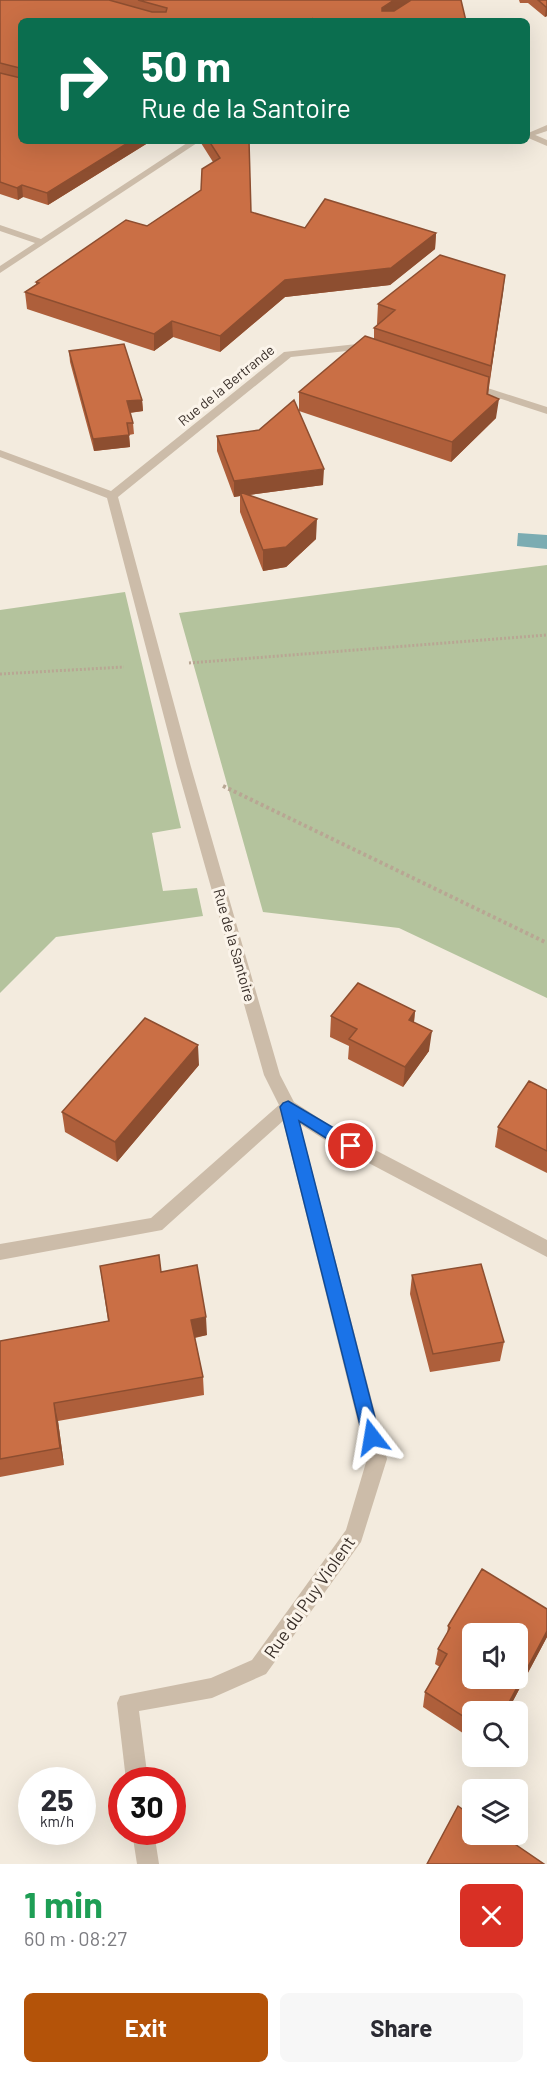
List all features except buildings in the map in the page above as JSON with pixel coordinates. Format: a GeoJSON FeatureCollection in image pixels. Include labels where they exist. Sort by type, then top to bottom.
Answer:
{"type":"FeatureCollection","features":[{"type":"Feature","properties":{"kind":"street"},"geometry":{"type":"LineString","coordinates":[[530,134],[547,128]]}},
{"type":"Feature","properties":{"kind":"street"},"geometry":{"type":"LineString","coordinates":[[530,136],[547,143]]}},
{"type":"Feature","properties":{"kind":"street"},"geometry":{"type":"LineString","coordinates":[[0,270],[191,144]]}},
{"type":"Feature","properties":{"kind":"street"},"geometry":{"type":"LineString","coordinates":[[0,228],[42,242]]}},
{"type":"Feature","properties":{"kind":"street","name":"Rue de la Bertrande"},"geometry":{"type":"LineString","coordinates":[[112,496],[288,354],[357,347],[380,355]]}},
{"type":"Feature","properties":{"kind":"street"},"geometry":{"type":"LineString","coordinates":[[458,381],[547,411]]}},
{"type":"Feature","properties":{"kind":"street"},"geometry":{"type":"LineString","coordinates":[[0,453],[112,496]]}},
{"type":"Feature","properties":{"kind":"street","name":"Rue de la Santoire"},"geometry":{"type":"LineString","coordinates":[[112,496],[184,767],[272,1076],[288,1107],[331,1136],[547,1249]]}},
{"type":"Feature","properties":{"kind":"street"},"geometry":{"type":"LineString","coordinates":[[0,1252],[156,1225],[288,1107]]}},
{"type":"Feature","properties":{"kind":"street","name":"Rue du Puy Violent"},"geometry":{"type":"LineString","coordinates":[[135,1767],[127,1703],[212,1688],[259,1667],[354,1535],[377,1459],[288,1107]]}},
{"type":"Feature","properties":{"kind":"street"},"geometry":{"type":"LineString","coordinates":[[145,1845],[148,1864]]}},
{"type":"Feature","properties":{"kind":"path"},"geometry":{"type":"LineString","coordinates":[[0,674],[157,665],[547,636]]}},
{"type":"Feature","properties":{"kind":"path"},"geometry":{"type":"LineString","coordinates":[[184,767],[547,943]]}},
{"type":"Feature","properties":{"kind":"green space"},"geometry":{"type":"Polygon","coordinates":[[[547,565],[547,998],[399,928],[263,912],[179,613],[547,565]]]}},
{"type":"Feature","properties":{"kind":"green space"},"geometry":{"type":"Polygon","coordinates":[[[125,592],[181,828],[152,833],[163,891],[197,888],[203,916],[56,937],[0,993],[0,610],[125,592]]]}},
{"type":"Feature","properties":{"kind":"water"},"geometry":{"type":"Polygon","coordinates":[[[518,533],[547,535],[547,549],[517,546],[518,533]]]}},
{"type":"Feature","properties":{"kind":"route"},"geometry":{"type":"LineString","coordinates":[[351,1146],[331,1136],[288,1107],[372,1437]]}}]}
